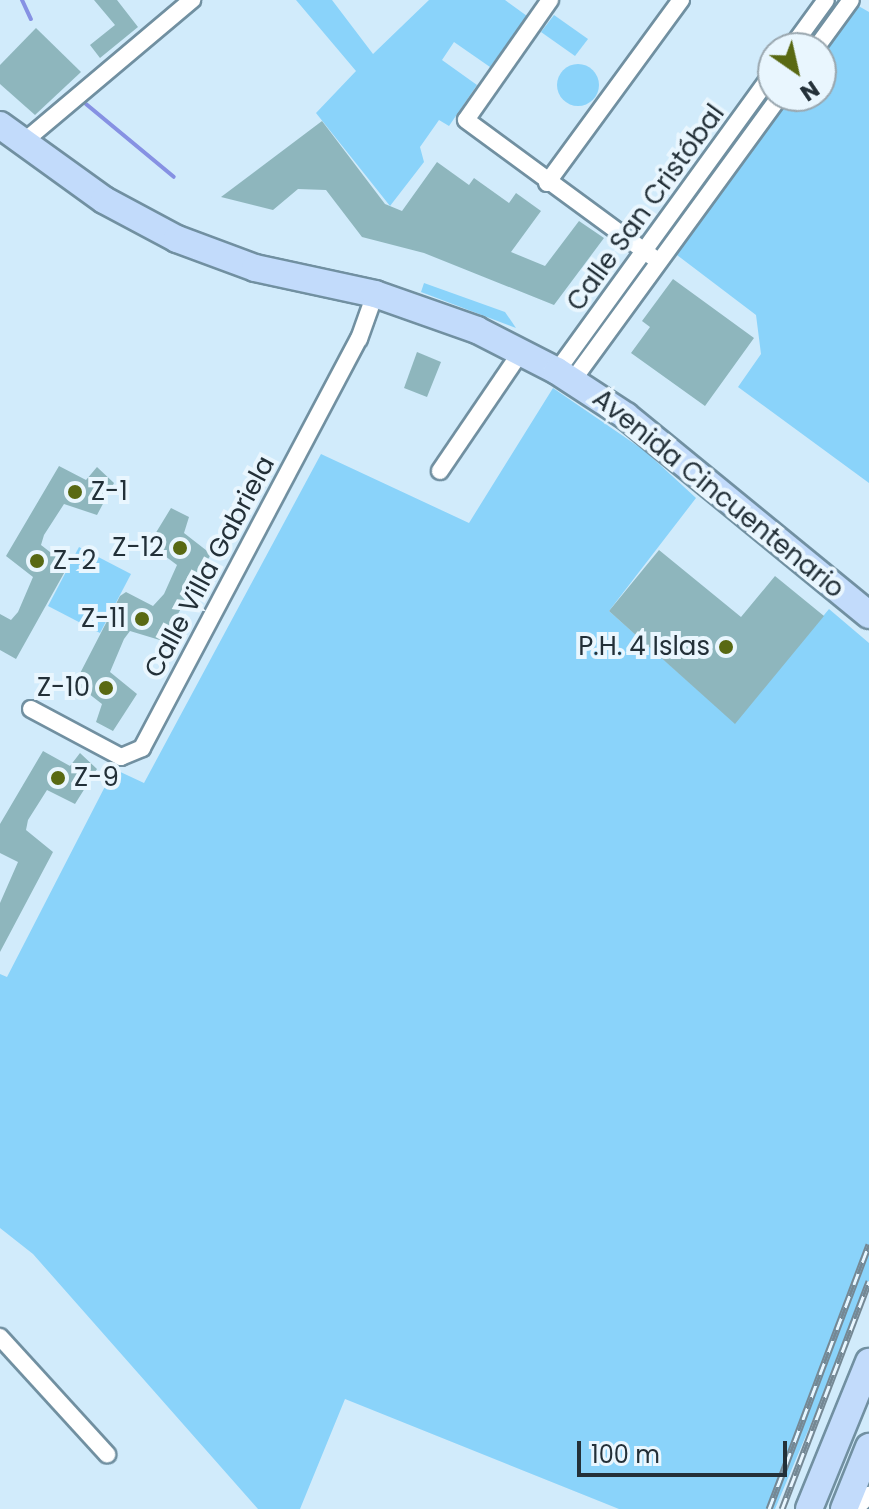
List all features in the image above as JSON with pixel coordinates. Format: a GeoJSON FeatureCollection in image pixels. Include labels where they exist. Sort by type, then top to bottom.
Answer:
{"type":"FeatureCollection","features":[{"type":"Feature","properties":{"kind":"main road","name":"Avenida Cincuentenario"},"geometry":{"type":"LineString","coordinates":[[0,125],[21,144],[177,239],[255,268],[375,294],[521,352],[565,375],[869,615]]}},
{"type":"Feature","properties":{"kind":"main road"},"geometry":{"type":"LineString","coordinates":[[809,1509],[869,1362]]}},
{"type":"Feature","properties":{"kind":"main road"},"geometry":{"type":"LineString","coordinates":[[844,1509],[869,1447]]}},
{"type":"Feature","properties":{"kind":"street"},"geometry":{"type":"LineString","coordinates":[[21,144],[192,0]]}},
{"type":"Feature","properties":{"kind":"street"},"geometry":{"type":"LineString","coordinates":[[550,0],[466,120],[547,183],[658,261]]}},
{"type":"Feature","properties":{"kind":"street"},"geometry":{"type":"LineString","coordinates":[[547,183],[681,0]]}},
{"type":"Feature","properties":{"kind":"street"},"geometry":{"type":"LineString","coordinates":[[803,32],[826,0]]}},
{"type":"Feature","properties":{"kind":"street"},"geometry":{"type":"LineString","coordinates":[[828,32],[851,0]]}},
{"type":"Feature","properties":{"kind":"street","name":"Calle San Cristóbal"},"geometry":{"type":"LineString","coordinates":[[565,375],[644,251],[757,95]]}},
{"type":"Feature","properties":{"kind":"street","name":"Calle San Cristóbal"},"geometry":{"type":"LineString","coordinates":[[565,375],[658,261],[768,112]]}},
{"type":"Feature","properties":{"kind":"street","name":"Calle Villa Gabriela"},"geometry":{"type":"LineString","coordinates":[[31,709],[121,757],[142,748],[359,339],[375,294]]}},
{"type":"Feature","properties":{"kind":"street"},"geometry":{"type":"LineString","coordinates":[[440,471],[521,352]]}},
{"type":"Feature","properties":{"kind":"street"},"geometry":{"type":"LineString","coordinates":[[0,1337],[107,1454]]}},
{"type":"Feature","properties":{"kind":"street"},"geometry":{"type":"LineString","coordinates":[[855,1509],[869,1495]]}},
{"type":"Feature","properties":{"kind":"shaded area"},"geometry":{"type":"Polygon","coordinates":[[[296,0],[332,0],[373,54],[429,0],[505,0],[527,16],[490,67],[454,42],[442,60],[477,85],[449,126],[439,120],[420,147],[424,162],[390,206],[316,113],[356,71],[296,0]]]}},
{"type":"Feature","properties":{"kind":"shaded area"},"geometry":{"type":"Polygon","coordinates":[[[855,4],[869,12],[869,483],[738,387],[761,354],[756,315],[673,252],[775,112],[837,112],[837,32],[834,32],[855,4]]]}},
{"type":"Feature","properties":{"kind":"shaded area"},"geometry":{"type":"Polygon","coordinates":[[[554,15],[588,39],[575,56],[541,32],[554,15]]]}},
{"type":"Feature","properties":{"kind":"shaded area"},"geometry":{"type":"Polygon","coordinates":[[[578,64],[593,70],[599,85],[593,100],[578,106],[563,100],[557,85],[563,70],[578,64]]]}},
{"type":"Feature","properties":{"kind":"shaded area"},"geometry":{"type":"Polygon","coordinates":[[[424,283],[505,312],[516,328],[421,292],[424,283]]]}},
{"type":"Feature","properties":{"kind":"shaded area"},"geometry":{"type":"Polygon","coordinates":[[[553,388],[645,451],[696,498],[609,611],[735,723],[829,609],[869,643],[869,1286],[775,1509],[619,1509],[345,1399],[300,1509],[258,1509],[33,1254],[0,1228],[0,974],[7,977],[114,769],[144,783],[321,454],[469,523],[553,388]]]}},
{"type":"Feature","properties":{"kind":"shaded area"},"geometry":{"type":"Polygon","coordinates":[[[79,547],[131,574],[100,633],[48,606],[79,547]]]}},
{"type":"Feature","properties":{"kind":"building"},"geometry":{"type":"Polygon","coordinates":[[[94,0],[117,0],[138,27],[100,58],[90,45],[115,25],[94,0]]]}},
{"type":"Feature","properties":{"kind":"building"},"geometry":{"type":"Polygon","coordinates":[[[36,28],[81,72],[35,115],[0,84],[0,65],[36,28]]]}},
{"type":"Feature","properties":{"kind":"building"},"geometry":{"type":"Polygon","coordinates":[[[322,121],[385,204],[402,211],[437,162],[469,185],[474,178],[509,203],[516,193],[541,211],[511,252],[545,266],[579,221],[604,238],[554,305],[424,253],[362,237],[326,190],[298,189],[273,210],[221,197],[322,121]]]}},
{"type":"Feature","properties":{"kind":"building"},"geometry":{"type":"Polygon","coordinates":[[[673,279],[754,338],[705,406],[631,353],[650,327],[642,321],[673,279]]]}},
{"type":"Feature","properties":{"kind":"building"},"geometry":{"type":"Polygon","coordinates":[[[417,352],[441,362],[427,397],[404,388],[417,352]]]}},
{"type":"Feature","properties":{"kind":"building"},"geometry":{"type":"Polygon","coordinates":[[[59,466],[86,480],[97,467],[114,483],[97,515],[64,504],[44,535],[41,545],[68,566],[16,659],[0,650],[0,614],[11,620],[18,612],[33,577],[6,556],[59,466]]]}},
{"type":"Feature","properties":{"kind":"building"},"geometry":{"type":"Polygon","coordinates":[[[171,508],[189,517],[184,533],[211,554],[163,641],[130,631],[124,639],[110,672],[137,694],[113,731],[96,722],[102,704],[75,683],[120,596],[126,592],[153,606],[164,594],[177,565],[149,544],[171,508]]]}},
{"type":"Feature","properties":{"kind":"building","name":"P.H. 4 Islas"},"geometry":{"type":"Polygon","coordinates":[[[659,550],[741,617],[775,576],[824,616],[735,724],[609,611],[659,550]]]}},
{"type":"Feature","properties":{"kind":"building"},"geometry":{"type":"Polygon","coordinates":[[[43,751],[70,766],[80,753],[97,769],[75,804],[47,790],[28,820],[26,830],[53,852],[0,952],[0,903],[18,862],[0,853],[0,824],[43,751]]]}},
{"type":"Feature","properties":{"kind":"waterway"},"geometry":{"type":"LineString","coordinates":[[22,0],[31,19]]}},
{"type":"Feature","properties":{"kind":"waterway"},"geometry":{"type":"LineString","coordinates":[[86,104],[174,177]]}},
{"type":"Feature","properties":{"kind":"railway"},"geometry":{"type":"LineString","coordinates":[[769,1509],[869,1244]]}},
{"type":"Feature","properties":{"kind":"railway"},"geometry":{"type":"LineString","coordinates":[[782,1509],[869,1281]]}},
{"type":"Feature","properties":{"kind":"place","name":"Z-1"},"geometry":{"type":"Point","coordinates":[75,492]}},
{"type":"Feature","properties":{"kind":"place","name":"Z-12"},"geometry":{"type":"Point","coordinates":[180,548]}},
{"type":"Feature","properties":{"kind":"place","name":"Z-2"},"geometry":{"type":"Point","coordinates":[37,561]}},
{"type":"Feature","properties":{"kind":"place","name":"Z-11"},"geometry":{"type":"Point","coordinates":[142,619]}},
{"type":"Feature","properties":{"kind":"place","name":"P.H. 4 Islas"},"geometry":{"type":"Point","coordinates":[726,647]}},
{"type":"Feature","properties":{"kind":"place","name":"Z-10"},"geometry":{"type":"Point","coordinates":[106,688]}},
{"type":"Feature","properties":{"kind":"place","name":"Z-9"},"geometry":{"type":"Point","coordinates":[58,778]}}]}
